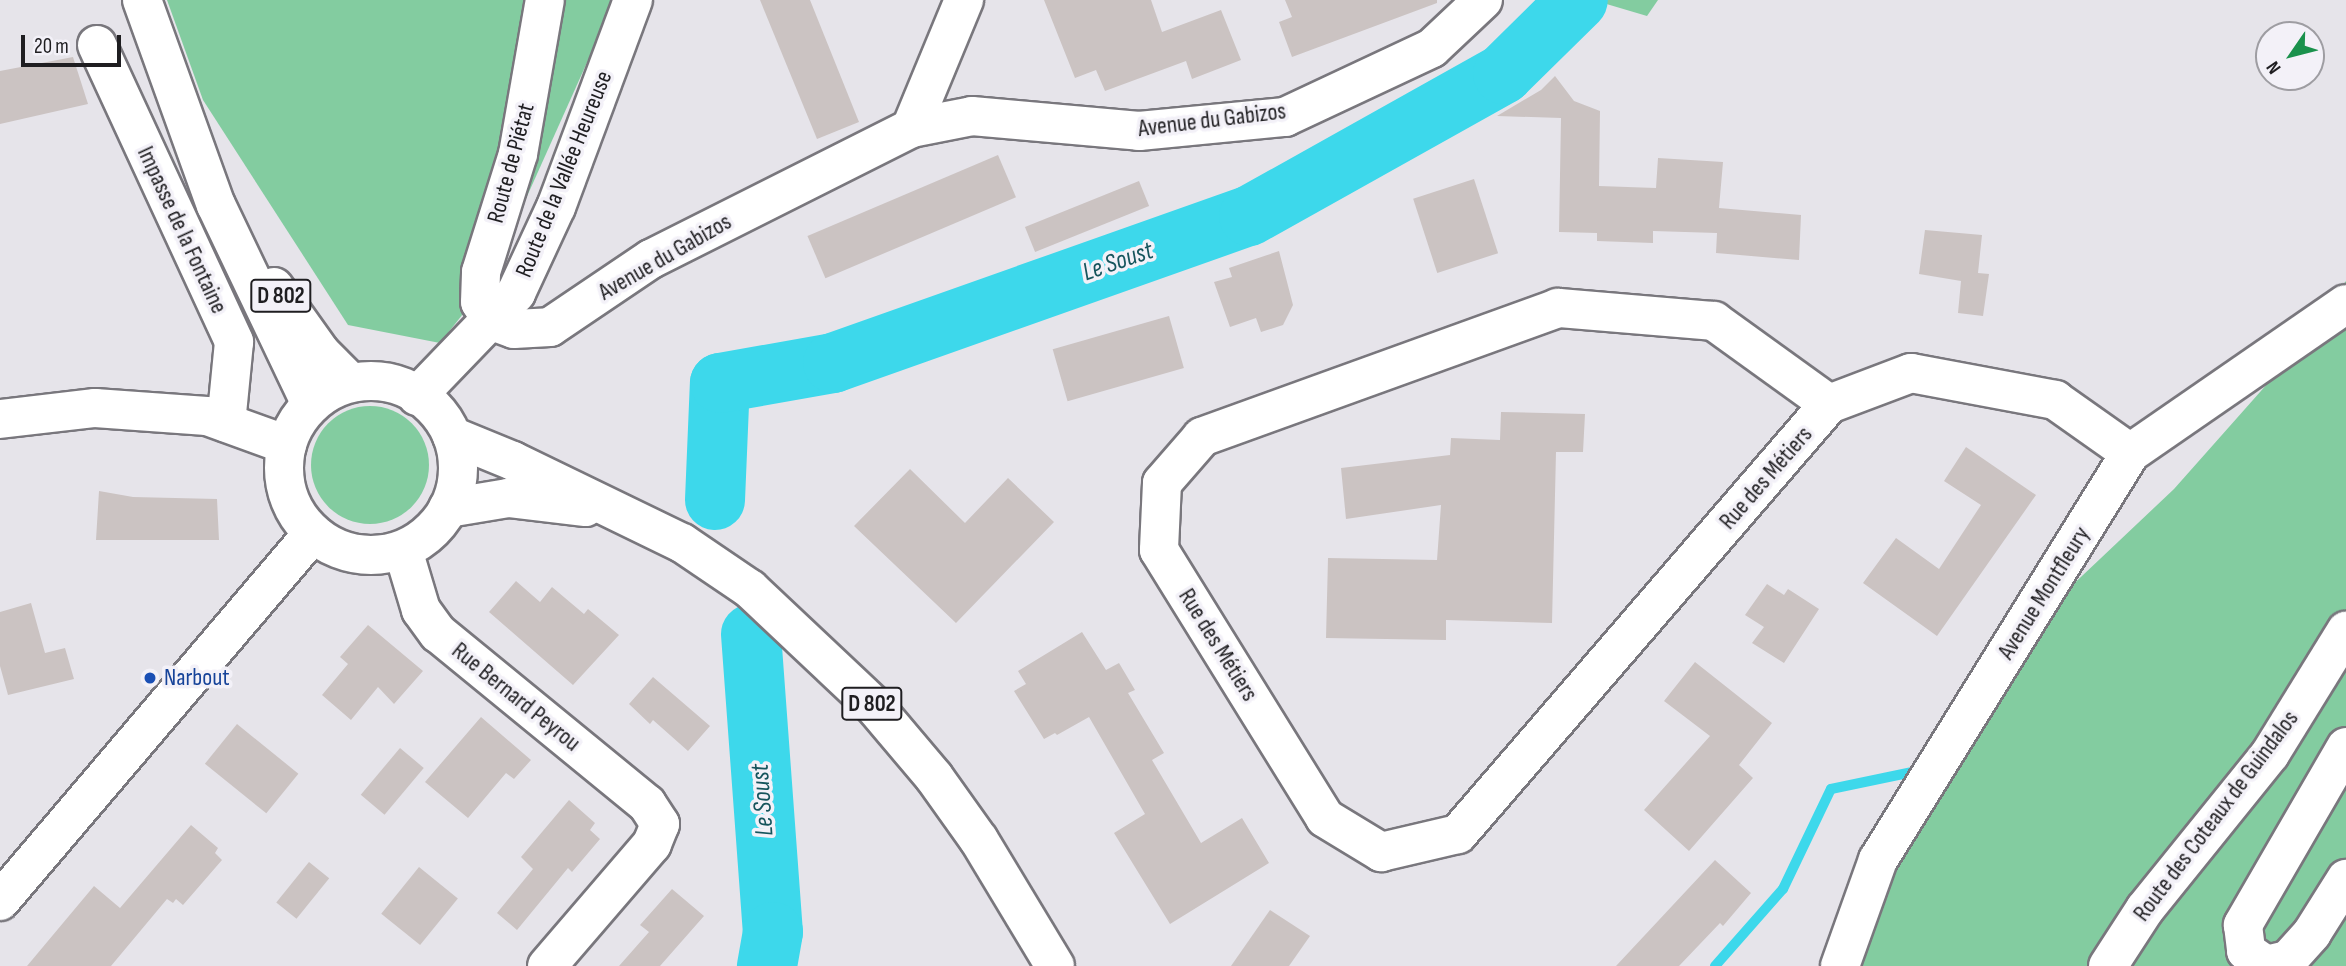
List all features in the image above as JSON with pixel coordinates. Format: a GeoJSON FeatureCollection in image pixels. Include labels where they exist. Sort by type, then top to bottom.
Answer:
{"type":"FeatureCollection","features":[{"type":"Feature","properties":{"kind":"street","name":"D 802"},"geometry":{"type":"LineString","coordinates":[[142,0],[216,205],[311,404]]}},
{"type":"Feature","properties":{"kind":"street","name":"Route de Piétat"},"geometry":{"type":"LineString","coordinates":[[492,321],[480,302],[481,272],[517,155],[545,0]]}},
{"type":"Feature","properties":{"kind":"street","name":"Route de la Vallée Heureuse"},"geometry":{"type":"LineString","coordinates":[[417,396],[516,293],[556,207],[633,0]]}},
{"type":"Feature","properties":{"kind":"street"},"geometry":{"type":"LineString","coordinates":[[911,128],[964,0]]}},
{"type":"Feature","properties":{"kind":"street","name":"Avenue du Gabizos"},"geometry":{"type":"LineString","coordinates":[[492,321],[514,329],[550,327],[651,259],[911,128],[972,116],[1139,131],[1285,117],[1432,48],[1483,0]]}},
{"type":"Feature","properties":{"kind":"street","name":"Impasse de la Fontaine"},"geometry":{"type":"LineString","coordinates":[[97,45],[234,342],[226,423]]}},
{"type":"Feature","properties":{"kind":"street","name":"D 802"},"geometry":{"type":"LineString","coordinates":[[216,205],[321,353],[351,383]]}},
{"type":"Feature","properties":{"kind":"street","name":"Avenue Montfleury"},"geometry":{"type":"LineString","coordinates":[[1840,966],[1878,860],[2130,453],[2346,304]]}},
{"type":"Feature","properties":{"kind":"street","name":"Rue des Métiers"},"geometry":{"type":"LineString","coordinates":[[1829,404],[1714,321],[1558,308],[1202,437],[1162,483],[1159,550],[1325,818],[1381,852],[1458,834],[1829,404],[1910,373],[2055,400],[2130,453]]}},
{"type":"Feature","properties":{"kind":"street"},"geometry":{"type":"LineString","coordinates":[[377,381],[403,387],[417,396],[441,417],[452,436],[458,460],[457,485],[437,526],[402,550],[373,556],[344,551],[313,533],[300,519],[288,496],[284,470],[287,444],[296,422],[311,404],[330,391],[351,383],[377,381]]}},
{"type":"Feature","properties":{"kind":"street"},"geometry":{"type":"LineString","coordinates":[[0,419],[95,408],[207,416],[287,444]]}},
{"type":"Feature","properties":{"kind":"street","name":"D 802"},"geometry":{"type":"LineString","coordinates":[[452,436],[620,511],[682,543],[750,589],[874,706],[934,777],[979,840],[1055,966]]}},
{"type":"Feature","properties":{"kind":"street","name":"D 802"},"geometry":{"type":"LineString","coordinates":[[448,508],[508,498],[620,511]]}},
{"type":"Feature","properties":{"kind":"street"},"geometry":{"type":"LineString","coordinates":[[0,901],[313,533]]}},
{"type":"Feature","properties":{"kind":"street","name":"Rue Bernard Peyrou"},"geometry":{"type":"LineString","coordinates":[[402,550],[421,610],[438,633],[647,804],[660,824],[652,844],[547,966]]}},
{"type":"Feature","properties":{"kind":"street","name":"Route des Coteaux de Guindalos"},"geometry":{"type":"LineString","coordinates":[[2108,966],[2145,909],[2270,754],[2346,631]]}},
{"type":"Feature","properties":{"kind":"street"},"geometry":{"type":"LineString","coordinates":[[2346,747],[2243,925],[2246,951],[2266,965],[2288,960],[2312,933],[2346,879]]}},
{"type":"Feature","properties":{"kind":"green space"},"geometry":{"type":"Polygon","coordinates":[[[167,0],[615,0],[489,281],[440,343],[348,325],[203,100],[167,0]]]}},
{"type":"Feature","properties":{"kind":"green space"},"geometry":{"type":"Polygon","coordinates":[[[1593,0],[1658,0],[1647,16],[1593,0]]]}},
{"type":"Feature","properties":{"kind":"green space"},"geometry":{"type":"Polygon","coordinates":[[[2346,281],[2346,966],[1849,966],[1886,856],[2009,645],[2174,489],[2276,374],[2346,281]]]}},
{"type":"Feature","properties":{"kind":"green space"},"geometry":{"type":"Polygon","coordinates":[[[370,406],[393,410],[412,423],[425,442],[429,465],[425,488],[412,507],[393,520],[370,524],[347,520],[328,507],[315,488],[311,465],[315,442],[328,423],[347,410],[370,406]]]}},
{"type":"Feature","properties":{"kind":"building"},"geometry":{"type":"Polygon","coordinates":[[[760,0],[810,0],[859,122],[817,139],[760,0]]]}},
{"type":"Feature","properties":{"kind":"building"},"geometry":{"type":"Polygon","coordinates":[[[1044,0],[1151,0],[1162,32],[1221,10],[1241,60],[1192,79],[1186,61],[1105,91],[1096,70],[1075,78],[1044,0]]]}},
{"type":"Feature","properties":{"kind":"building"},"geometry":{"type":"Polygon","coordinates":[[[1285,0],[1437,0],[1437,3],[1292,57],[1279,22],[1292,17],[1285,0]]]}},
{"type":"Feature","properties":{"kind":"building"},"geometry":{"type":"Polygon","coordinates":[[[73,57],[88,104],[0,124],[0,71],[73,57]]]}},
{"type":"Feature","properties":{"kind":"building"},"geometry":{"type":"Polygon","coordinates":[[[1555,76],[1574,101],[1600,111],[1599,186],[1656,188],[1658,158],[1723,162],[1719,208],[1801,215],[1799,260],[1716,253],[1717,233],[1653,231],[1653,243],[1597,241],[1597,233],[1559,232],[1561,118],[1497,116],[1541,90],[1555,76]]]}},
{"type":"Feature","properties":{"kind":"building"},"geometry":{"type":"Polygon","coordinates":[[[998,155],[1016,197],[825,278],[807,236],[998,155]]]}},
{"type":"Feature","properties":{"kind":"building"},"geometry":{"type":"Polygon","coordinates":[[[1474,179],[1498,253],[1437,273],[1413,199],[1474,179]]]}},
{"type":"Feature","properties":{"kind":"building"},"geometry":{"type":"Polygon","coordinates":[[[1139,181],[1149,206],[1035,252],[1025,227],[1139,181]]]}},
{"type":"Feature","properties":{"kind":"building"},"geometry":{"type":"Polygon","coordinates":[[[1925,230],[1982,235],[1978,273],[1989,274],[1983,316],[1958,313],[1961,281],[1919,274],[1925,230]]]}},
{"type":"Feature","properties":{"kind":"building"},"geometry":{"type":"Polygon","coordinates":[[[1279,251],[1293,305],[1283,325],[1261,332],[1256,318],[1230,327],[1214,282],[1232,277],[1229,268],[1279,251]]]}},
{"type":"Feature","properties":{"kind":"building"},"geometry":{"type":"Polygon","coordinates":[[[1169,316],[1184,368],[1068,401],[1053,349],[1169,316]]]}},
{"type":"Feature","properties":{"kind":"building"},"geometry":{"type":"Polygon","coordinates":[[[1501,412],[1585,414],[1583,452],[1556,452],[1552,623],[1446,620],[1446,640],[1326,638],[1328,558],[1437,560],[1441,505],[1346,519],[1341,468],[1450,455],[1451,438],[1500,440],[1501,412]]]}},
{"type":"Feature","properties":{"kind":"building"},"geometry":{"type":"Polygon","coordinates":[[[1966,447],[2036,495],[1937,636],[1863,583],[1896,538],[1939,569],[1981,505],[1944,481],[1966,447]]]}},
{"type":"Feature","properties":{"kind":"building"},"geometry":{"type":"Polygon","coordinates":[[[910,469],[965,523],[1008,478],[1054,522],[956,623],[854,526],[910,469]]]}},
{"type":"Feature","properties":{"kind":"building"},"geometry":{"type":"Polygon","coordinates":[[[99,491],[133,497],[217,499],[219,540],[96,540],[99,491]]]}},
{"type":"Feature","properties":{"kind":"building"},"geometry":{"type":"Polygon","coordinates":[[[516,581],[540,602],[552,587],[584,614],[588,609],[619,635],[573,685],[489,612],[516,581]]]}},
{"type":"Feature","properties":{"kind":"building"},"geometry":{"type":"Polygon","coordinates":[[[1767,584],[1784,595],[1788,589],[1819,609],[1784,663],[1752,643],[1764,627],[1745,615],[1767,584]]]}},
{"type":"Feature","properties":{"kind":"building"},"geometry":{"type":"Polygon","coordinates":[[[31,603],[45,653],[65,648],[74,679],[8,695],[0,666],[0,612],[31,603]]]}},
{"type":"Feature","properties":{"kind":"building"},"geometry":{"type":"Polygon","coordinates":[[[368,625],[423,671],[394,704],[378,687],[351,720],[322,695],[348,664],[340,657],[368,625]]]}},
{"type":"Feature","properties":{"kind":"building"},"geometry":{"type":"Polygon","coordinates":[[[1082,632],[1106,670],[1119,663],[1135,690],[1128,693],[1164,753],[1152,760],[1201,843],[1242,818],[1269,863],[1170,924],[1114,833],[1145,814],[1089,717],[1057,735],[1055,733],[1044,739],[1014,691],[1026,684],[1018,671],[1082,632]]]}},
{"type":"Feature","properties":{"kind":"building"},"geometry":{"type":"Polygon","coordinates":[[[1695,662],[1772,723],[1739,765],[1753,778],[1689,851],[1644,810],[1710,736],[1664,701],[1695,662]]]}},
{"type":"Feature","properties":{"kind":"building"},"geometry":{"type":"Polygon","coordinates":[[[653,677],[710,726],[688,751],[653,720],[650,724],[629,704],[653,677]]]}},
{"type":"Feature","properties":{"kind":"building"},"geometry":{"type":"Polygon","coordinates":[[[481,717],[531,760],[514,779],[506,773],[468,818],[425,782],[481,717]]]}},
{"type":"Feature","properties":{"kind":"building"},"geometry":{"type":"Polygon","coordinates":[[[237,724],[298,774],[266,813],[205,764],[237,724]]]}},
{"type":"Feature","properties":{"kind":"building"},"geometry":{"type":"Polygon","coordinates":[[[400,748],[424,768],[385,815],[361,795],[400,748]]]}},
{"type":"Feature","properties":{"kind":"building"},"geometry":{"type":"Polygon","coordinates":[[[569,800],[595,823],[590,830],[600,839],[572,872],[568,868],[517,930],[497,913],[533,869],[521,857],[569,800]]]}},
{"type":"Feature","properties":{"kind":"building"},"geometry":{"type":"Polygon","coordinates":[[[191,825],[218,848],[215,853],[222,860],[183,905],[176,899],[173,903],[167,899],[111,966],[27,966],[94,886],[120,908],[191,825]]]}},
{"type":"Feature","properties":{"kind":"building"},"geometry":{"type":"Polygon","coordinates":[[[1715,860],[1751,893],[1723,926],[1720,923],[1679,966],[1616,966],[1715,860]]]}},
{"type":"Feature","properties":{"kind":"building"},"geometry":{"type":"Polygon","coordinates":[[[309,862],[329,878],[296,919],[276,902],[309,862]]]}},
{"type":"Feature","properties":{"kind":"building"},"geometry":{"type":"Polygon","coordinates":[[[419,867],[458,898],[420,945],[381,914],[419,867]]]}},
{"type":"Feature","properties":{"kind":"building"},"geometry":{"type":"Polygon","coordinates":[[[672,889],[704,916],[660,966],[619,966],[649,932],[640,925],[672,889]]]}},
{"type":"Feature","properties":{"kind":"building"},"geometry":{"type":"Polygon","coordinates":[[[1270,910],[1310,936],[1289,966],[1231,966],[1270,910]]]}},
{"type":"Feature","properties":{"kind":"waterway","name":"Le Soust"},"geometry":{"type":"LineString","coordinates":[[715,500],[720,383],[833,363],[1249,216],[1503,74],[1578,0]]}},
{"type":"Feature","properties":{"kind":"waterway","name":"Le Soust"},"geometry":{"type":"LineString","coordinates":[[751,634],[773,932],[767,966]]}},
{"type":"Feature","properties":{"kind":"waterway"},"geometry":{"type":"LineString","coordinates":[[1715,966],[1783,889],[1831,789],[1922,770]]}},
{"type":"Feature","properties":{"kind":"place","name":"Narbout"},"geometry":{"type":"Point","coordinates":[150,678]}}]}
